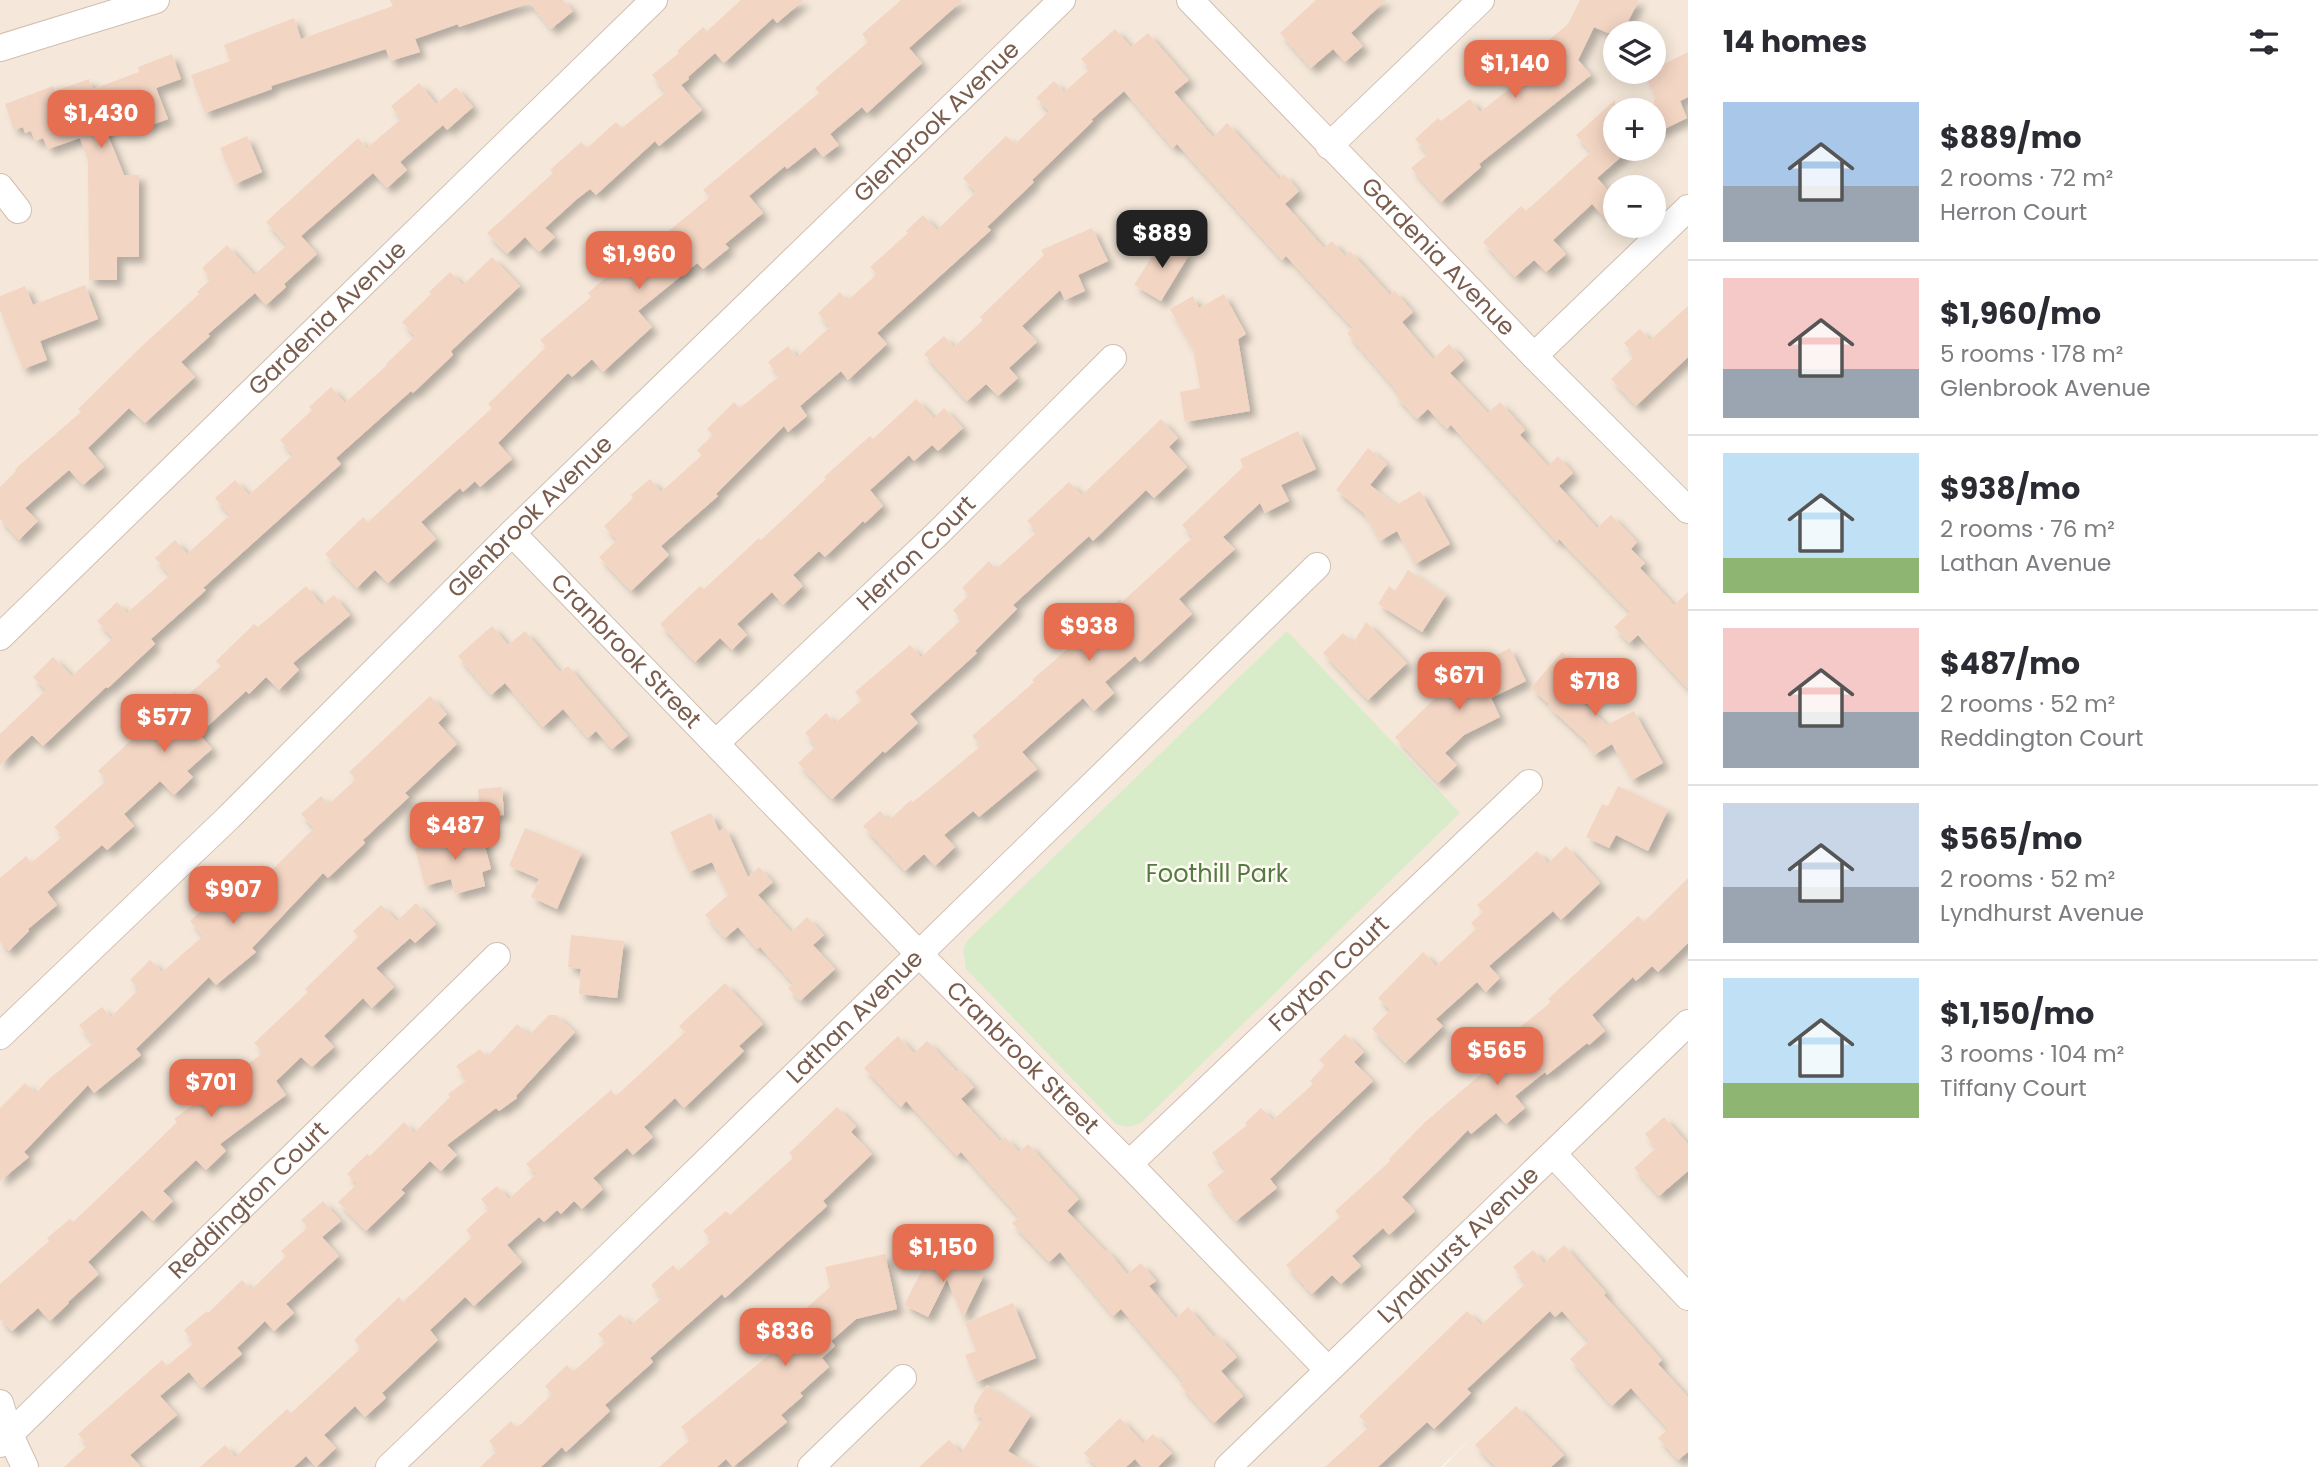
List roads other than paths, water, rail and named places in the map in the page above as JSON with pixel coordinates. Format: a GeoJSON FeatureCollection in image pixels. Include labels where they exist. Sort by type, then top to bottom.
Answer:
{"type":"FeatureCollection","features":[{"type":"Feature","properties":{"kind":"street","name":"Gardenia Avenue"},"geometry":{"type":"LineString","coordinates":[[0,637],[654,0]]}},
{"type":"Feature","properties":{"kind":"street","name":"Glenbrook Avenue"},"geometry":{"type":"LineString","coordinates":[[0,1036],[228,818],[512,533],[1062,0]]}},
{"type":"Feature","properties":{"kind":"street","name":"Gardenia Avenue"},"geometry":{"type":"LineString","coordinates":[[1190,0],[1534,356],[1688,510]]}},
{"type":"Feature","properties":{"kind":"street"},"geometry":{"type":"LineString","coordinates":[[1329,146],[1480,0]]}},
{"type":"Feature","properties":{"kind":"street"},"geometry":{"type":"LineString","coordinates":[[0,48],[144,2]]}},
{"type":"Feature","properties":{"kind":"street"},"geometry":{"type":"LineString","coordinates":[[0,187],[18,210]]}},
{"type":"Feature","properties":{"kind":"street"},"geometry":{"type":"LineString","coordinates":[[1534,356],[1688,208]]}},
{"type":"Feature","properties":{"kind":"street","name":"Herron Court"},"geometry":{"type":"LineString","coordinates":[[716,743],[937,534],[1113,358]]}},
{"type":"Feature","properties":{"kind":"street","name":"Cranbrook Street"},"geometry":{"type":"LineString","coordinates":[[512,533],[918,953],[1129,1164],[1328,1370]]}},
{"type":"Feature","properties":{"kind":"street","name":"Lathan Avenue"},"geometry":{"type":"LineString","coordinates":[[389,1467],[1317,566]]}},
{"type":"Feature","properties":{"kind":"street","name":"Fayton Court"},"geometry":{"type":"LineString","coordinates":[[1129,1164],[1529,783]]}},
{"type":"Feature","properties":{"kind":"street","name":"Reddington Court"},"geometry":{"type":"LineString","coordinates":[[5,1439],[497,956]]}},
{"type":"Feature","properties":{"kind":"street","name":"Lyndhurst Avenue"},"geometry":{"type":"LineString","coordinates":[[1228,1467],[1688,1023]]}},
{"type":"Feature","properties":{"kind":"street"},"geometry":{"type":"LineString","coordinates":[[1553,1154],[1688,1297]]}},
{"type":"Feature","properties":{"kind":"street"},"geometry":{"type":"LineString","coordinates":[[811,1467],[902,1378]]}},
{"type":"Feature","properties":{"kind":"street"},"geometry":{"type":"LineString","coordinates":[[0,1403],[5,1439],[25,1467]]}},
{"type":"Feature","properties":{"kind":"park label","name":"Foothill Park"},"geometry":{"type":"Point","coordinates":[1217,874]}}]}
